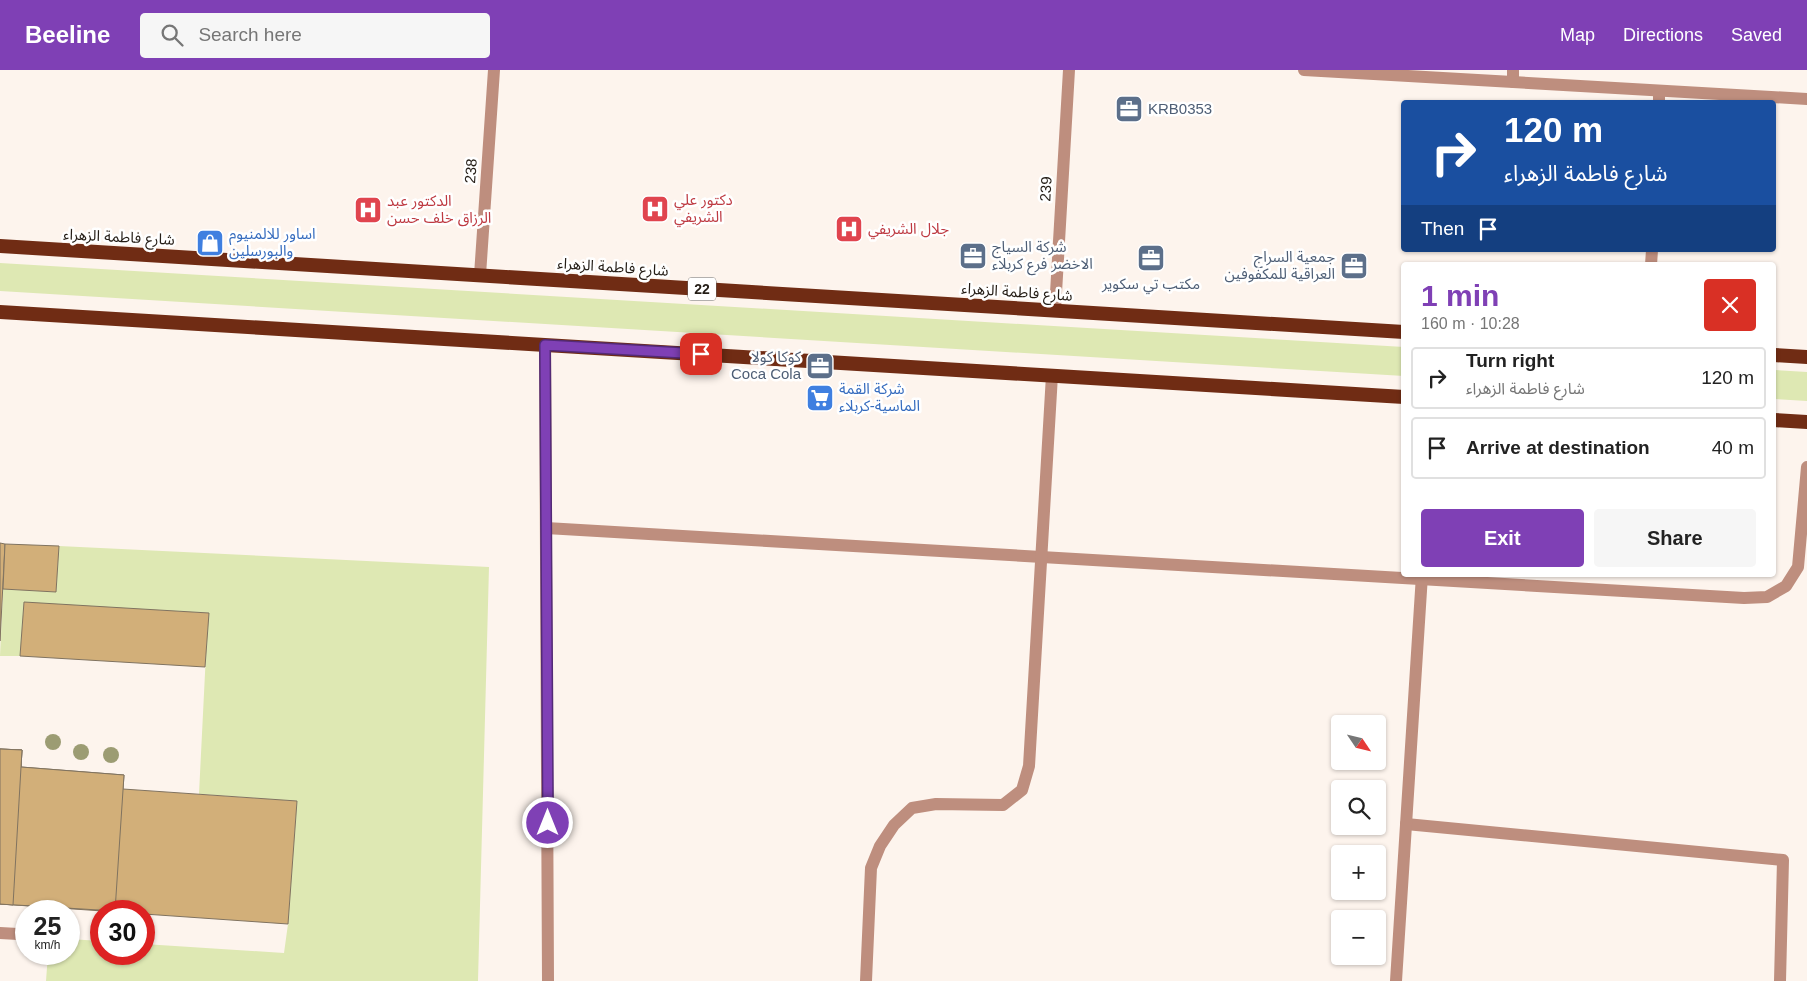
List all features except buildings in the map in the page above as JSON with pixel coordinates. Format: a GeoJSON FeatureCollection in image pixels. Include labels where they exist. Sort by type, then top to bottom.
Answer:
{"type":"FeatureCollection","features":[{"type":"Feature","properties":{"kind":"highway","name":"شارع فاطمة الزهراء"},"geometry":{"type":"LineString","coordinates":[[0,246],[1401,332]]}},
{"type":"Feature","properties":{"kind":"highway"},"geometry":{"type":"LineString","coordinates":[[0,312],[1401,397]]}},
{"type":"Feature","properties":{"kind":"highway"},"geometry":{"type":"LineString","coordinates":[[1776,355],[1807,357]]}},
{"type":"Feature","properties":{"kind":"highway"},"geometry":{"type":"LineString","coordinates":[[1776,420],[1807,422]]}},
{"type":"Feature","properties":{"kind":"street","name":"238"},"geometry":{"type":"LineString","coordinates":[[480,275],[494,70]]}},
{"type":"Feature","properties":{"kind":"street","name":"239"},"geometry":{"type":"LineString","coordinates":[[1055,310],[1069,70]]}},
{"type":"Feature","properties":{"kind":"street"},"geometry":{"type":"LineString","coordinates":[[1304,70],[1513,76],[1659,97],[1807,98]]}},
{"type":"Feature","properties":{"kind":"street"},"geometry":{"type":"LineString","coordinates":[[545,345],[548,981]]}},
{"type":"Feature","properties":{"kind":"street"},"geometry":{"type":"LineString","coordinates":[[866,981],[871,868],[880,846],[894,825],[912,808],[936,804],[1003,805],[1022,790],[1029,766],[1052,375]]}},
{"type":"Feature","properties":{"kind":"street"},"geometry":{"type":"LineString","coordinates":[[1437,577],[1744,598],[1767,597],[1786,586],[1798,567],[1807,467]]}},
{"type":"Feature","properties":{"kind":"street"},"geometry":{"type":"LineString","coordinates":[[546,528],[1401,575]]}},
{"type":"Feature","properties":{"kind":"street"},"geometry":{"type":"LineString","coordinates":[[1396,981],[1422,577]]}},
{"type":"Feature","properties":{"kind":"street"},"geometry":{"type":"LineString","coordinates":[[1406,824],[1783,860],[1780,981]]}},
{"type":"Feature","properties":{"kind":"street"},"geometry":{"type":"LineString","coordinates":[[0,933],[15,934]]}},
{"type":"Feature","properties":{"kind":"green space"},"geometry":{"type":"Polygon","coordinates":[[[0,263],[1401,347],[1401,376],[0,291],[0,263]]]}},
{"type":"Feature","properties":{"kind":"green space"},"geometry":{"type":"Polygon","coordinates":[[[1776,370],[1807,372],[1807,401],[1776,399],[1776,370]]]}},
{"type":"Feature","properties":{"kind":"green space"},"geometry":{"type":"Polygon","coordinates":[[[59,546],[489,567],[478,981],[46,981],[47,965],[80,965],[80,940],[90,940],[90,965],[155,965],[155,945],[284,953],[288,924],[297,801],[199,794],[208,613],[24,603],[20,656],[0,656],[3,589],[56,592],[59,546]]]}},
{"type":"Feature","properties":{"kind":"place","name":"KRB0353"},"geometry":{"type":"Point","coordinates":[1129,109]}},
{"type":"Feature","properties":{"kind":"place","name":"دكتور علي الشريفي"},"geometry":{"type":"Point","coordinates":[655,209]}},
{"type":"Feature","properties":{"kind":"place","name":"الدكتور عبد الرزاق خلف حسن"},"geometry":{"type":"Point","coordinates":[368,210]}},
{"type":"Feature","properties":{"kind":"place","name":"جلال الشريفي"},"geometry":{"type":"Point","coordinates":[849,229]}},
{"type":"Feature","properties":{"kind":"place","name":"اساور للالمنيوم والبورسلين"},"geometry":{"type":"Point","coordinates":[210,243]}},
{"type":"Feature","properties":{"kind":"place","name":"شركة السياج الاخضر فرع كربلاء"},"geometry":{"type":"Point","coordinates":[973,256]}},
{"type":"Feature","properties":{"kind":"place","name":"مكتب تي سكوير"},"geometry":{"type":"Point","coordinates":[1151,258]}},
{"type":"Feature","properties":{"kind":"place","name":"جمعية السراج العراقية للمكفوفين"},"geometry":{"type":"Point","coordinates":[1354,266]}},
{"type":"Feature","properties":{"kind":"place","name":"كوكا كولا Coca Cola"},"geometry":{"type":"Point","coordinates":[820,366]}},
{"type":"Feature","properties":{"kind":"place","name":"شركة القمة الماسية-كربلاء"},"geometry":{"type":"Point","coordinates":[820,398]}},
{"type":"Feature","properties":{"kind":"route"},"geometry":{"type":"LineString","coordinates":[[548,823],[545,345],[701,354]]}}]}
